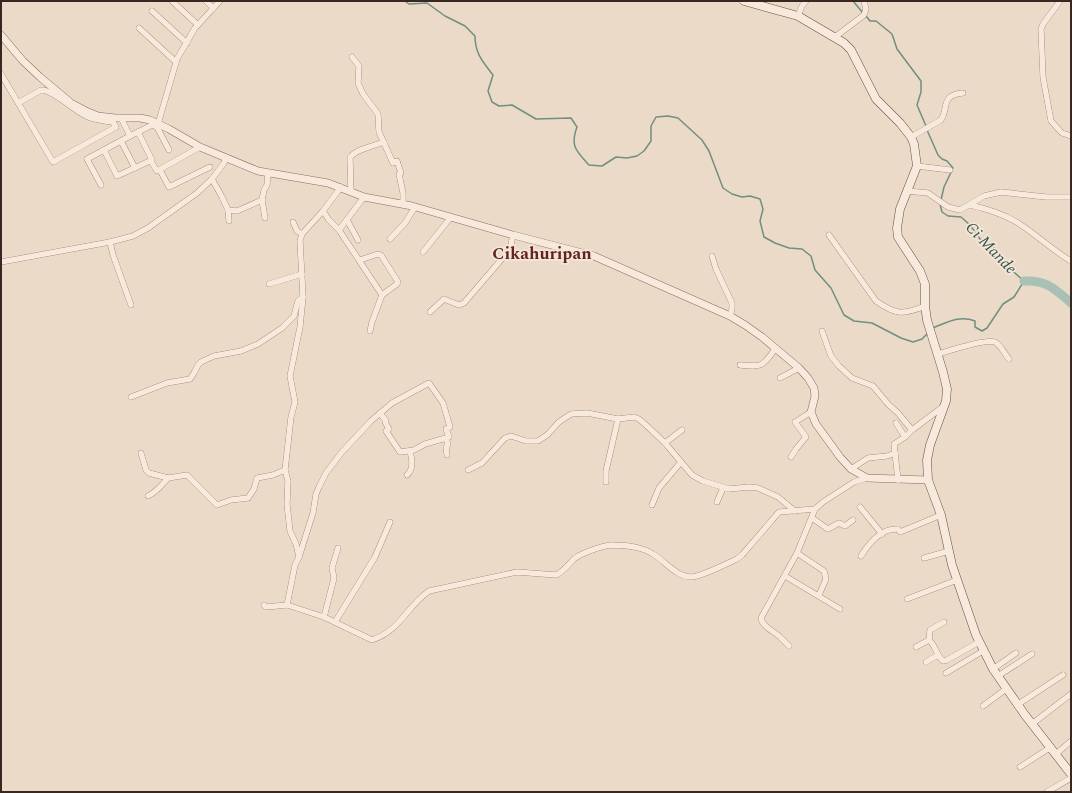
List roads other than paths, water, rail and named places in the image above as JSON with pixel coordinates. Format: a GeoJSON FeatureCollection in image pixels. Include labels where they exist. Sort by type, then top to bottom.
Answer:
{"type":"FeatureCollection","features":[{"type":"Feature","properties":{"kind":"main road"},"geometry":{"type":"LineString","coordinates":[[744,1],[798,16],[844,43],[851,50],[876,99],[900,123],[911,137],[914,144],[917,166],[900,209],[897,232],[898,238],[920,271],[925,284],[925,306],[929,329],[938,354],[947,390],[947,398],[930,445],[927,460],[930,490],[941,515],[957,580],[983,651],[1006,689],[1071,774]]}},
{"type":"Feature","properties":{"kind":"street"},"geometry":{"type":"LineString","coordinates":[[172,1],[198,25]]}},
{"type":"Feature","properties":{"kind":"street"},"geometry":{"type":"LineString","coordinates":[[206,1],[213,8]]}},
{"type":"Feature","properties":{"kind":"street"},"geometry":{"type":"LineString","coordinates":[[158,124],[176,62],[198,25],[220,1]]}},
{"type":"Feature","properties":{"kind":"street"},"geometry":{"type":"LineString","coordinates":[[798,16],[806,1]]}},
{"type":"Feature","properties":{"kind":"street"},"geometry":{"type":"LineString","coordinates":[[835,37],[865,13],[866,9],[864,1]]}},
{"type":"Feature","properties":{"kind":"street"},"geometry":{"type":"LineString","coordinates":[[1060,1],[1046,19],[1041,29],[1043,77],[1051,121],[1062,133],[1071,136]]}},
{"type":"Feature","properties":{"kind":"street"},"geometry":{"type":"LineString","coordinates":[[152,11],[187,43]]}},
{"type":"Feature","properties":{"kind":"street"},"geometry":{"type":"LineString","coordinates":[[139,28],[176,62]]}},
{"type":"Feature","properties":{"kind":"street"},"geometry":{"type":"LineString","coordinates":[[1,35],[30,69],[71,103],[98,116],[113,120]]}},
{"type":"Feature","properties":{"kind":"street"},"geometry":{"type":"LineString","coordinates":[[352,57],[359,66],[358,83],[362,94],[378,114],[379,132],[393,163],[397,161],[401,173],[398,174],[403,193],[403,204]]}},
{"type":"Feature","properties":{"kind":"street"},"geometry":{"type":"LineString","coordinates":[[1,74],[53,162],[116,127],[113,120]]}},
{"type":"Feature","properties":{"kind":"street"},"geometry":{"type":"LineString","coordinates":[[18,103],[43,89],[53,93],[68,106],[87,117],[100,121],[121,118],[140,118],[169,129],[200,147],[226,157],[248,168],[268,174],[319,180],[341,187],[364,197],[415,207],[606,260],[689,299],[730,316],[745,325],[799,368],[814,388],[815,396],[812,409],[816,424],[840,457],[851,469],[867,478]]}},
{"type":"Feature","properties":{"kind":"street"},"geometry":{"type":"LineString","coordinates":[[911,137],[942,119],[948,100],[953,95],[963,93]]}},
{"type":"Feature","properties":{"kind":"street"},"geometry":{"type":"LineString","coordinates":[[121,118],[130,136]]}},
{"type":"Feature","properties":{"kind":"street"},"geometry":{"type":"LineString","coordinates":[[101,185],[87,159],[130,136],[152,125],[157,127],[169,150]]}},
{"type":"Feature","properties":{"kind":"street"},"geometry":{"type":"LineString","coordinates":[[104,150],[117,176],[152,160],[138,132]]}},
{"type":"Feature","properties":{"kind":"street"},"geometry":{"type":"LineString","coordinates":[[121,141],[135,168]]}},
{"type":"Feature","properties":{"kind":"street"},"geometry":{"type":"LineString","coordinates":[[351,192],[351,155],[384,142]]}},
{"type":"Feature","properties":{"kind":"street"},"geometry":{"type":"LineString","coordinates":[[160,170],[200,147]]}},
{"type":"Feature","properties":{"kind":"street"},"geometry":{"type":"LineString","coordinates":[[1,262],[110,242],[133,236],[148,228],[197,193],[212,179],[226,157]]}},
{"type":"Feature","properties":{"kind":"street"},"geometry":{"type":"LineString","coordinates":[[152,163],[157,171],[160,170],[169,187],[210,167]]}},
{"type":"Feature","properties":{"kind":"street"},"geometry":{"type":"LineString","coordinates":[[917,166],[950,170]]}},
{"type":"Feature","properties":{"kind":"street"},"geometry":{"type":"LineString","coordinates":[[265,218],[262,200],[264,190],[267,185],[268,174]]}},
{"type":"Feature","properties":{"kind":"street"},"geometry":{"type":"LineString","coordinates":[[212,179],[228,210],[229,221]]}},
{"type":"Feature","properties":{"kind":"street"},"geometry":{"type":"LineString","coordinates":[[299,557],[296,544],[290,531],[287,504],[288,481],[285,470],[291,417],[295,402],[290,376],[301,319],[303,297],[300,242],[302,234],[323,211],[341,187]]}},
{"type":"Feature","properties":{"kind":"street"},"geometry":{"type":"LineString","coordinates":[[907,191],[928,194],[955,210],[960,210],[988,194],[1001,192],[1046,197],[1071,197]]}},
{"type":"Feature","properties":{"kind":"street"},"geometry":{"type":"LineString","coordinates":[[339,230],[364,197]]}},
{"type":"Feature","properties":{"kind":"street"},"geometry":{"type":"LineString","coordinates":[[228,210],[237,211],[262,200]]}},
{"type":"Feature","properties":{"kind":"street"},"geometry":{"type":"LineString","coordinates":[[970,205],[991,210],[1018,223],[1058,254],[1071,261]]}},
{"type":"Feature","properties":{"kind":"street"},"geometry":{"type":"LineString","coordinates":[[390,239],[405,223],[415,207]]}},
{"type":"Feature","properties":{"kind":"street"},"geometry":{"type":"LineString","coordinates":[[323,211],[329,220],[339,230],[382,295]]}},
{"type":"Feature","properties":{"kind":"street"},"geometry":{"type":"LineString","coordinates":[[424,252],[451,217]]}},
{"type":"Feature","properties":{"kind":"street"},"geometry":{"type":"LineString","coordinates":[[347,220],[358,240]]}},
{"type":"Feature","properties":{"kind":"street"},"geometry":{"type":"LineString","coordinates":[[293,222],[297,231],[302,234]]}},
{"type":"Feature","properties":{"kind":"street"},"geometry":{"type":"LineString","coordinates":[[430,312],[444,299],[459,305],[464,303],[507,253],[511,245],[513,235]]}},
{"type":"Feature","properties":{"kind":"street"},"geometry":{"type":"LineString","coordinates":[[829,235],[876,301],[901,314],[914,311],[925,306]]}},
{"type":"Feature","properties":{"kind":"street"},"geometry":{"type":"LineString","coordinates":[[110,242],[112,255],[131,305]]}},
{"type":"Feature","properties":{"kind":"street"},"geometry":{"type":"LineString","coordinates":[[360,260],[378,254],[382,257],[388,269],[398,282],[382,295],[370,331]]}},
{"type":"Feature","properties":{"kind":"street"},"geometry":{"type":"LineString","coordinates":[[712,256],[716,269],[732,304],[730,316]]}},
{"type":"Feature","properties":{"kind":"street"},"geometry":{"type":"LineString","coordinates":[[269,284],[302,274]]}},
{"type":"Feature","properties":{"kind":"street"},"geometry":{"type":"LineString","coordinates":[[131,397],[167,383],[190,379],[201,362],[214,356],[241,351],[258,344],[282,328],[294,316],[298,301],[303,297]]}},
{"type":"Feature","properties":{"kind":"street"},"geometry":{"type":"LineString","coordinates":[[822,331],[831,356],[839,366],[852,378],[873,386],[912,430]]}},
{"type":"Feature","properties":{"kind":"street"},"geometry":{"type":"LineString","coordinates":[[938,354],[956,348],[992,342],[998,345],[1009,359]]}},
{"type":"Feature","properties":{"kind":"street"},"geometry":{"type":"LineString","coordinates":[[740,365],[755,366],[765,363],[775,349]]}},
{"type":"Feature","properties":{"kind":"street"},"geometry":{"type":"LineString","coordinates":[[780,378],[799,368]]}},
{"type":"Feature","properties":{"kind":"street"},"geometry":{"type":"LineString","coordinates":[[287,606],[296,565],[313,513],[316,494],[322,480],[342,452],[380,413],[392,403],[429,383],[442,403],[450,427],[446,429],[448,436],[446,438],[448,445],[446,447],[447,455]]}},
{"type":"Feature","properties":{"kind":"street"},"geometry":{"type":"LineString","coordinates":[[898,480],[894,444],[944,406]]}},
{"type":"Feature","properties":{"kind":"street"},"geometry":{"type":"LineString","coordinates":[[791,457],[806,437],[795,422],[812,409]]}},
{"type":"Feature","properties":{"kind":"street"},"geometry":{"type":"LineString","coordinates":[[380,413],[386,421],[385,422],[389,429],[386,431],[400,452],[446,438]]}},
{"type":"Feature","properties":{"kind":"street"},"geometry":{"type":"LineString","coordinates":[[468,470],[482,464],[505,438],[511,436],[526,441],[538,441],[559,422],[571,414],[587,413],[618,419],[631,417],[639,419],[665,443],[692,475],[723,488],[758,488],[778,497],[795,511]]}},
{"type":"Feature","properties":{"kind":"street"},"geometry":{"type":"LineString","coordinates":[[606,482],[606,471],[618,419]]}},
{"type":"Feature","properties":{"kind":"street"},"geometry":{"type":"LineString","coordinates":[[896,423],[905,437]]}},
{"type":"Feature","properties":{"kind":"street"},"geometry":{"type":"LineString","coordinates":[[665,443],[682,430]]}},
{"type":"Feature","properties":{"kind":"street"},"geometry":{"type":"LineString","coordinates":[[407,475],[410,473],[412,467],[410,450]]}},
{"type":"Feature","properties":{"kind":"street"},"geometry":{"type":"LineString","coordinates":[[140,453],[146,470],[149,473],[168,478],[187,475],[217,505],[231,500],[248,498],[254,489],[255,480],[257,478],[273,475],[285,470]]}},
{"type":"Feature","properties":{"kind":"street"},"geometry":{"type":"LineString","coordinates":[[851,469],[868,458],[887,456],[895,453]]}},
{"type":"Feature","properties":{"kind":"street"},"geometry":{"type":"LineString","coordinates":[[652,504],[659,488],[681,462]]}},
{"type":"Feature","properties":{"kind":"street"},"geometry":{"type":"LineString","coordinates":[[148,496],[154,493],[156,488],[168,478]]}},
{"type":"Feature","properties":{"kind":"street"},"geometry":{"type":"LineString","coordinates":[[789,646],[767,627],[761,618],[798,553],[815,509],[823,502],[854,482],[867,478],[928,480]]}},
{"type":"Feature","properties":{"kind":"street"},"geometry":{"type":"LineString","coordinates":[[717,502],[723,488]]}},
{"type":"Feature","properties":{"kind":"street"},"geometry":{"type":"LineString","coordinates":[[860,507],[882,534]]}},
{"type":"Feature","properties":{"kind":"street"},"geometry":{"type":"LineString","coordinates":[[264,606],[287,606],[324,617],[372,640],[393,629],[419,599],[429,591],[517,572],[556,574],[582,554],[611,545],[646,550],[682,574],[693,577],[737,559],[746,551],[780,511],[815,509]]}},
{"type":"Feature","properties":{"kind":"street"},"geometry":{"type":"LineString","coordinates":[[861,556],[868,546],[892,528],[898,528],[900,532],[941,515]]}},
{"type":"Feature","properties":{"kind":"street"},"geometry":{"type":"LineString","coordinates":[[812,518],[828,529],[838,524],[845,526],[853,520]]}},
{"type":"Feature","properties":{"kind":"street"},"geometry":{"type":"LineString","coordinates":[[335,622],[375,557],[390,522]]}},
{"type":"Feature","properties":{"kind":"street"},"geometry":{"type":"LineString","coordinates":[[324,617],[334,578],[332,568],[338,548]]}},
{"type":"Feature","properties":{"kind":"street"},"geometry":{"type":"LineString","coordinates":[[924,558],[949,551]]}},
{"type":"Feature","properties":{"kind":"street"},"geometry":{"type":"LineString","coordinates":[[798,553],[824,571],[826,579],[819,595]]}},
{"type":"Feature","properties":{"kind":"street"},"geometry":{"type":"LineString","coordinates":[[785,576],[819,595],[840,609]]}},
{"type":"Feature","properties":{"kind":"street"},"geometry":{"type":"LineString","coordinates":[[907,599],[957,580]]}},
{"type":"Feature","properties":{"kind":"street"},"geometry":{"type":"LineString","coordinates":[[944,622],[930,630],[929,640],[943,661],[979,642]]}},
{"type":"Feature","properties":{"kind":"street"},"geometry":{"type":"LineString","coordinates":[[916,646],[929,640]]}},
{"type":"Feature","properties":{"kind":"street"},"geometry":{"type":"LineString","coordinates":[[946,673],[983,651]]}},
{"type":"Feature","properties":{"kind":"street"},"geometry":{"type":"LineString","coordinates":[[993,669],[1016,653]]}},
{"type":"Feature","properties":{"kind":"street"},"geometry":{"type":"LineString","coordinates":[[998,676],[1032,654]]}},
{"type":"Feature","properties":{"kind":"street"},"geometry":{"type":"LineString","coordinates":[[926,662],[938,655]]}},
{"type":"Feature","properties":{"kind":"street"},"geometry":{"type":"LineString","coordinates":[[1018,705],[1063,675]]}},
{"type":"Feature","properties":{"kind":"street"},"geometry":{"type":"LineString","coordinates":[[983,706],[1006,689]]}},
{"type":"Feature","properties":{"kind":"street"},"geometry":{"type":"LineString","coordinates":[[1032,724],[1071,694]]}},
{"type":"Feature","properties":{"kind":"street"},"geometry":{"type":"LineString","coordinates":[[1056,754],[1071,741]]}},
{"type":"Feature","properties":{"kind":"street"},"geometry":{"type":"LineString","coordinates":[[1020,767],[1051,747]]}},
{"type":"Feature","properties":{"kind":"street"},"geometry":{"type":"LineString","coordinates":[[1047,792],[1071,778]]}},
{"type":"Feature","properties":{"kind":"waterway"},"geometry":{"type":"LineString","coordinates":[[405,1],[409,4],[427,3],[445,16],[465,26],[475,36],[478,53],[493,75],[488,91],[492,102],[499,106],[512,105],[536,119],[571,118],[577,127],[574,144],[578,152],[589,165],[602,166],[616,157],[627,158],[637,156],[644,151],[651,141],[651,126],[656,117],[668,116],[678,118],[702,140],[709,151],[723,188],[732,194],[742,197],[750,196],[760,199],[763,209],[760,221],[764,237],[789,248],[802,249],[811,256],[815,270],[831,288],[844,315],[854,321],[872,323],[901,338],[913,342],[922,339],[928,333]]}},
{"type":"Feature","properties":{"kind":"waterway","name":"Ci Mande"},"geometry":{"type":"LineString","coordinates":[[853,1],[863,13]]}},
{"type":"Feature","properties":{"kind":"waterway","name":"Ci Mande"},"geometry":{"type":"LineString","coordinates":[[866,16],[870,21],[876,21],[892,34],[897,49],[921,81],[921,92],[917,105],[926,126]]}},
{"type":"Feature","properties":{"kind":"waterway","name":"Ci Mande"},"geometry":{"type":"LineString","coordinates":[[927,130],[938,155],[947,161],[953,168],[944,187],[941,200]]}},
{"type":"Feature","properties":{"kind":"waterway","name":"Ci Mande"},"geometry":{"type":"LineString","coordinates":[[932,329],[949,321],[970,319],[975,321],[975,327],[982,331],[987,328],[1003,304],[1014,297],[1024,281],[1007,266],[1000,254],[990,244],[980,239],[970,225],[961,217],[948,216],[942,212],[940,204]]}},
{"type":"Feature","properties":{"kind":"waterway","name":"Ci Mande"},"geometry":{"type":"LineString","coordinates":[[1024,281],[1039,282],[1050,286],[1071,303]]}},
{"type":"Feature","properties":{"kind":"district","name":"Cikahuripan"},"geometry":{"type":"Point","coordinates":[542,254]}}]}
